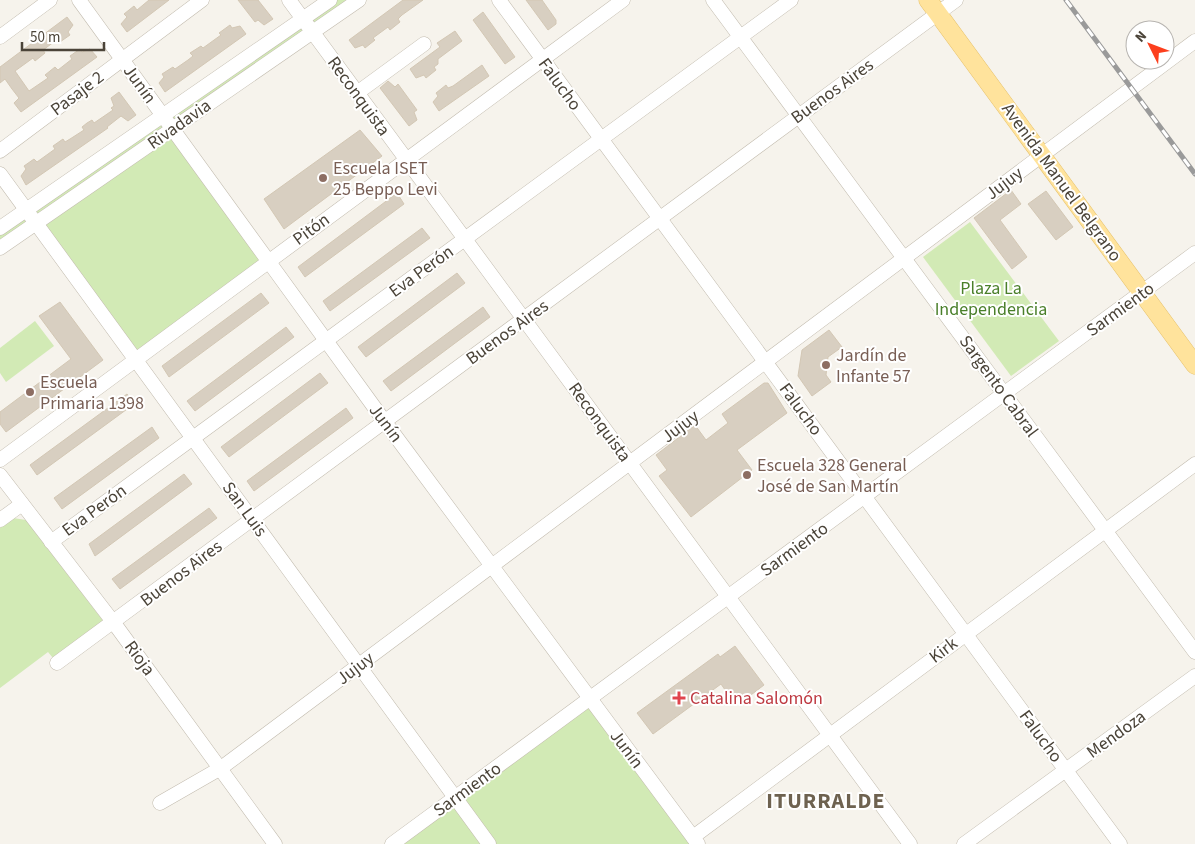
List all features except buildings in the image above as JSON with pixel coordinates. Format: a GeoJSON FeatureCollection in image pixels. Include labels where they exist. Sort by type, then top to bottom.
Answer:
{"type":"FeatureCollection","features":[{"type":"Feature","properties":{"kind":"main road","name":"Avenida Manuel Belgrano"},"geometry":{"type":"LineString","coordinates":[[933,7],[1195,365]]}},
{"type":"Feature","properties":{"kind":"street"},"geometry":{"type":"LineString","coordinates":[[0,37],[50,0]]}},
{"type":"Feature","properties":{"kind":"street","name":"Junín"},"geometry":{"type":"LineString","coordinates":[[79,0],[385,422],[493,565],[695,841]]}},
{"type":"Feature","properties":{"kind":"street","name":"Pasaje 2"},"geometry":{"type":"LineString","coordinates":[[0,151],[202,0]]}},
{"type":"Feature","properties":{"kind":"street","name":"Reconquista"},"geometry":{"type":"LineString","coordinates":[[289,0],[910,844]]}},
{"type":"Feature","properties":{"kind":"street","name":"Rivadavia"},"geometry":{"type":"LineString","coordinates":[[0,228],[330,0]]}},
{"type":"Feature","properties":{"kind":"street","name":"Rivadavia"},"geometry":{"type":"LineString","coordinates":[[0,248],[359,0]]}},
{"type":"Feature","properties":{"kind":"street","name":"Falucho"},"geometry":{"type":"LineString","coordinates":[[498,0],[766,361],[1120,844]]}},
{"type":"Feature","properties":{"kind":"street","name":"Pitón"},"geometry":{"type":"LineString","coordinates":[[0,460],[623,0]]}},
{"type":"Feature","properties":{"kind":"street","name":"Sargento Cabral"},"geometry":{"type":"LineString","coordinates":[[713,0],[1195,652]]}},
{"type":"Feature","properties":{"kind":"street","name":"Eva Perón"},"geometry":{"type":"LineString","coordinates":[[51,542],[791,0]]}},
{"type":"Feature","properties":{"kind":"street","name":"Buenos Aires"},"geometry":{"type":"LineString","coordinates":[[57,663],[114,623],[799,116],[933,7],[956,0]]}},
{"type":"Feature","properties":{"kind":"street","name":"Jujuy"},"geometry":{"type":"LineString","coordinates":[[160,803],[221,768],[1195,41]]}},
{"type":"Feature","properties":{"kind":"street"},"geometry":{"type":"LineString","coordinates":[[357,93],[424,44]]}},
{"type":"Feature","properties":{"kind":"street","name":"San Luis"},"geometry":{"type":"LineString","coordinates":[[0,174],[490,844]]}},
{"type":"Feature","properties":{"kind":"street","name":"Sarmiento"},"geometry":{"type":"LineString","coordinates":[[392,844],[1195,253]]}},
{"type":"Feature","properties":{"kind":"street","name":"Kirk"},"geometry":{"type":"LineString","coordinates":[[695,841],[830,734],[1195,464]]}},
{"type":"Feature","properties":{"kind":"street","name":"Rioja"},"geometry":{"type":"LineString","coordinates":[[0,474],[114,623],[275,844]]}},
{"type":"Feature","properties":{"kind":"street"},"geometry":{"type":"LineString","coordinates":[[0,520],[22,504]]}},
{"type":"Feature","properties":{"kind":"street","name":"Mendoza"},"geometry":{"type":"LineString","coordinates":[[964,844],[1195,676]]}},
{"type":"Feature","properties":{"kind":"green space"},"geometry":{"type":"Polygon","coordinates":[[[330,0],[359,0],[173,129],[268,261],[135,359],[36,223],[0,248],[0,228],[330,0]]]}},
{"type":"Feature","properties":{"kind":"green space","name":"Plaza La Independencia"},"geometry":{"type":"Polygon","coordinates":[[[970,222],[1059,341],[1011,376],[923,257],[970,222]]]}},
{"type":"Feature","properties":{"kind":"green space"},"geometry":{"type":"Polygon","coordinates":[[[35,321],[54,346],[6,382],[0,373],[0,348],[35,321]]]}},
{"type":"Feature","properties":{"kind":"green space"},"geometry":{"type":"Polygon","coordinates":[[[13,518],[26,520],[104,622],[53,658],[48,652],[0,688],[0,528],[13,518]]]}},
{"type":"Feature","properties":{"kind":"green space"},"geometry":{"type":"Polygon","coordinates":[[[590,698],[698,844],[392,844],[590,698]]]}},
{"type":"Feature","properties":{"kind":"railway"},"geometry":{"type":"LineString","coordinates":[[1066,0],[1195,174]]}},
{"type":"Feature","properties":{"kind":"place","name":"Escuela ISET 25 Beppo Levi"},"geometry":{"type":"Point","coordinates":[323,178]}},
{"type":"Feature","properties":{"kind":"place","name":"Jardín de Infante 57"},"geometry":{"type":"Point","coordinates":[826,365]}},
{"type":"Feature","properties":{"kind":"place","name":"Escuela Primaria 1398"},"geometry":{"type":"Point","coordinates":[30,392]}},
{"type":"Feature","properties":{"kind":"place","name":"Escuela 328 General José de San Martín"},"geometry":{"type":"Point","coordinates":[747,475]}},
{"type":"Feature","properties":{"kind":"place","name":"Catalina Salomón"},"geometry":{"type":"Point","coordinates":[679,698]}},
{"type":"Feature","properties":{"kind":"district","name":"ITURRALDE"},"geometry":{"type":"Point","coordinates":[826,800]}}]}
